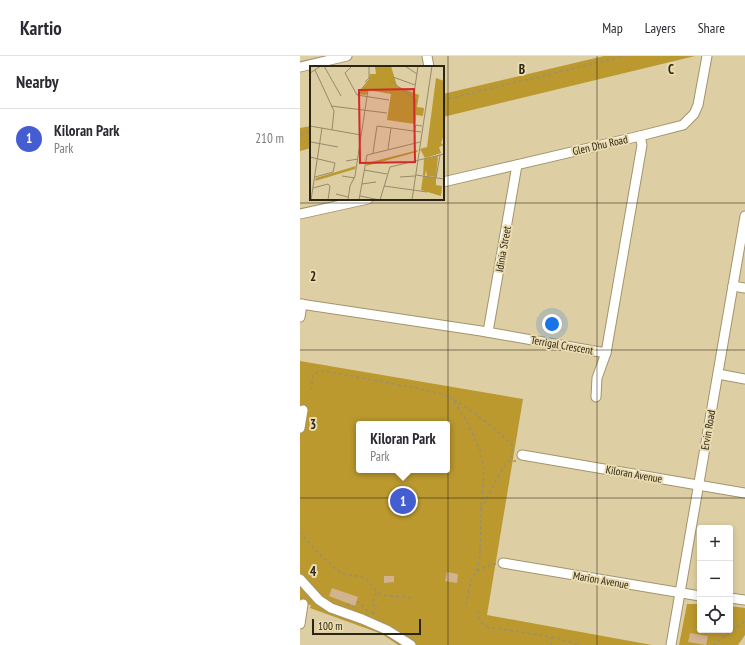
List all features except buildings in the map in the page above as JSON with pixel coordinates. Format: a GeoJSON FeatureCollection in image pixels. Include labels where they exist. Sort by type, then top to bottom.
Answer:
{"type":"FeatureCollection","features":[{"type":"Feature","properties":{"kind":"street"},"geometry":{"type":"LineString","coordinates":[[300,66],[347,56]]}},
{"type":"Feature","properties":{"kind":"street"},"geometry":{"type":"LineString","coordinates":[[427,56],[429,66]]}},
{"type":"Feature","properties":{"kind":"street","name":"Glen Dhu Road"},"geometry":{"type":"LineString","coordinates":[[444,182],[678,127],[687,122],[694,114],[698,105],[707,56]]}},
{"type":"Feature","properties":{"kind":"street","name":"Terrigal Crescent"},"geometry":{"type":"LineString","coordinates":[[301,304],[488,332],[606,353],[642,145],[640,136]]}},
{"type":"Feature","properties":{"kind":"street","name":"Idinia Street"},"geometry":{"type":"LineString","coordinates":[[488,332],[517,165]]}},
{"type":"Feature","properties":{"kind":"street"},"geometry":{"type":"LineString","coordinates":[[300,214],[363,200]]}},
{"type":"Feature","properties":{"kind":"street","name":"Ervin Road"},"geometry":{"type":"LineString","coordinates":[[671,645],[745,216]]}},
{"type":"Feature","properties":{"kind":"street"},"geometry":{"type":"LineString","coordinates":[[733,286],[745,288]]}},
{"type":"Feature","properties":{"kind":"street"},"geometry":{"type":"LineString","coordinates":[[300,317],[301,304]]}},
{"type":"Feature","properties":{"kind":"street"},"geometry":{"type":"LineString","coordinates":[[596,396],[596,378],[606,353]]}},
{"type":"Feature","properties":{"kind":"street"},"geometry":{"type":"LineString","coordinates":[[718,374],[745,379]]}},
{"type":"Feature","properties":{"kind":"street"},"geometry":{"type":"LineString","coordinates":[[300,428],[303,410]]}},
{"type":"Feature","properties":{"kind":"street","name":"Kiloran Avenue"},"geometry":{"type":"LineString","coordinates":[[519,458],[745,493]]}},
{"type":"Feature","properties":{"kind":"street","name":"Marion Avenue"},"geometry":{"type":"LineString","coordinates":[[503,563],[697,596]]}},
{"type":"Feature","properties":{"kind":"street"},"geometry":{"type":"LineString","coordinates":[[300,579],[319,600],[331,608],[387,630],[411,645]]}},
{"type":"Feature","properties":{"kind":"street"},"geometry":{"type":"LineString","coordinates":[[733,598],[745,600]]}},
{"type":"Feature","properties":{"kind":"street"},"geometry":{"type":"LineString","coordinates":[[300,624],[304,604]]}},
{"type":"Feature","properties":{"kind":"path"},"geometry":{"type":"LineString","coordinates":[[444,100],[625,56]]}},
{"type":"Feature","properties":{"kind":"path"},"geometry":{"type":"LineString","coordinates":[[300,135],[310,131]]}},
{"type":"Feature","properties":{"kind":"path"},"geometry":{"type":"LineString","coordinates":[[311,390],[313,375],[318,372],[325,371],[439,393],[474,412],[495,428],[513,446],[511,461]]}},
{"type":"Feature","properties":{"kind":"path"},"geometry":{"type":"LineString","coordinates":[[452,399],[467,422],[480,450],[484,470],[480,555],[477,570],[471,580],[466,604]]}},
{"type":"Feature","properties":{"kind":"path"},"geometry":{"type":"LineString","coordinates":[[481,510],[500,473],[509,461],[519,458]]}},
{"type":"Feature","properties":{"kind":"path"},"geometry":{"type":"LineString","coordinates":[[300,532],[305,539],[339,571],[350,576],[366,579],[377,592],[385,595],[411,598]]}},
{"type":"Feature","properties":{"kind":"path"},"geometry":{"type":"LineString","coordinates":[[477,570],[496,564],[496,569]]}},
{"type":"Feature","properties":{"kind":"path"},"geometry":{"type":"LineString","coordinates":[[372,618],[377,606],[372,604],[377,592]]}},
{"type":"Feature","properties":{"kind":"path"},"geometry":{"type":"LineString","coordinates":[[356,601],[368,611],[374,613]]}},
{"type":"Feature","properties":{"kind":"path"},"geometry":{"type":"LineString","coordinates":[[478,611],[478,619],[488,627],[552,637],[581,645]]}},
{"type":"Feature","properties":{"kind":"path"},"geometry":{"type":"LineString","coordinates":[[713,645],[745,621]]}},
{"type":"Feature","properties":{"kind":"path"},"geometry":{"type":"LineString","coordinates":[[551,645],[552,637]]}},
{"type":"Feature","properties":{"kind":"shaded area"},"geometry":{"type":"Polygon","coordinates":[[[604,56],[695,56],[444,117],[444,94],[604,56]]]}},
{"type":"Feature","properties":{"kind":"shaded area"},"geometry":{"type":"Polygon","coordinates":[[[310,126],[310,148],[300,151],[300,128],[310,126]]]}},
{"type":"Feature","properties":{"kind":"shaded area"},"geometry":{"type":"Polygon","coordinates":[[[300,361],[523,399],[487,615],[652,645],[398,645],[382,634],[310,608],[311,605],[300,604],[300,361]]]}},
{"type":"Feature","properties":{"kind":"shaded area"},"geometry":{"type":"Polygon","coordinates":[[[687,604],[697,604],[697,633],[733,633],[733,606],[745,608],[745,635],[738,645],[679,645],[687,604]]]}},
{"type":"Feature","properties":{"kind":"place","name":"Kiloran Park"},"geometry":{"type":"Point","coordinates":[403,501]}}]}
